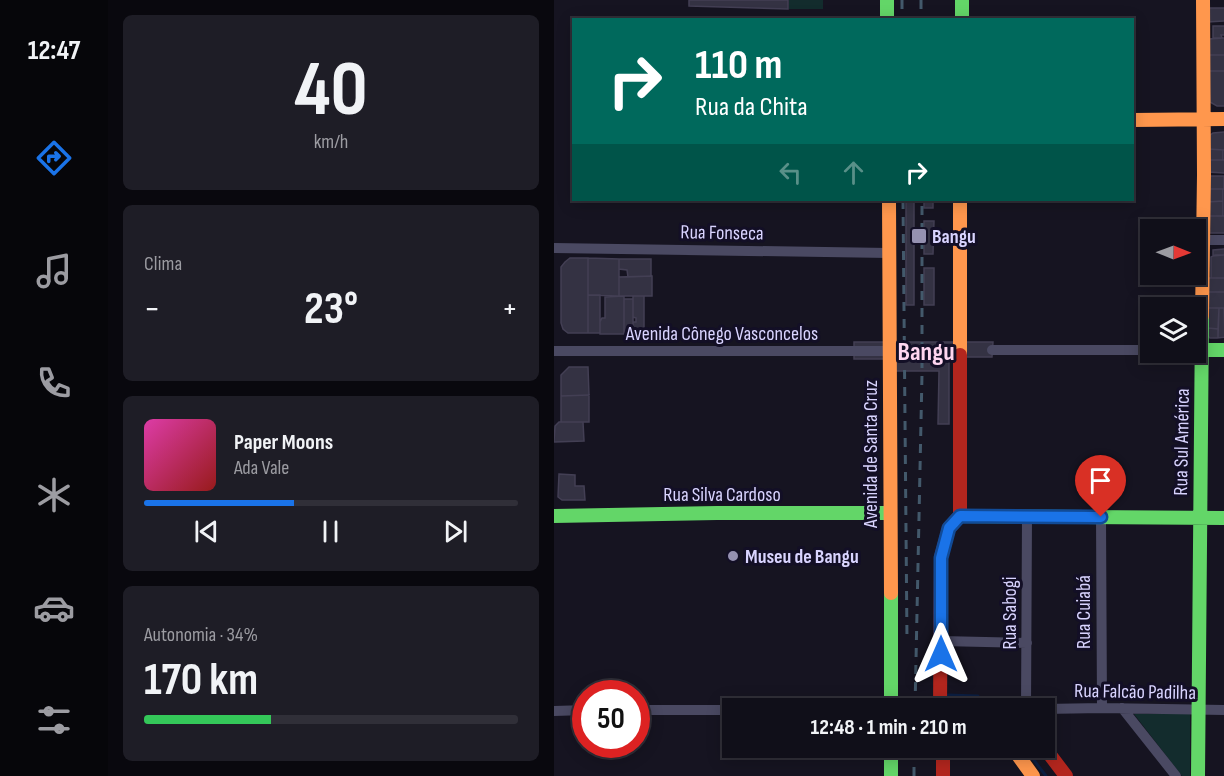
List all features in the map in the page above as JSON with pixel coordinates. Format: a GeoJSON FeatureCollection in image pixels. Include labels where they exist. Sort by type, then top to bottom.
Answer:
{"type":"FeatureCollection","features":[{"type":"Feature","properties":{"kind":"main road"},"geometry":{"type":"LineString","coordinates":[[887,0],[887,18]]}},
{"type":"Feature","properties":{"kind":"main road"},"geometry":{"type":"LineString","coordinates":[[962,0],[962,18]]}},
{"type":"Feature","properties":{"kind":"main road","name":"Rua Sul América"},"geometry":{"type":"LineString","coordinates":[[1203,0],[1204,219]]}},
{"type":"Feature","properties":{"kind":"main road"},"geometry":{"type":"LineString","coordinates":[[1134,120],[1224,119]]}},
{"type":"Feature","properties":{"kind":"main road","name":"Avenida de Santa Cruz"},"geometry":{"type":"LineString","coordinates":[[888,201],[891,698]]}},
{"type":"Feature","properties":{"kind":"main road"},"geometry":{"type":"LineString","coordinates":[[940,698],[941,558],[949,528],[960,516],[960,201]]}},
{"type":"Feature","properties":{"kind":"main road"},"geometry":{"type":"LineString","coordinates":[[1206,350],[1224,350]]}},
{"type":"Feature","properties":{"kind":"main road","name":"Rua Sul América"},"geometry":{"type":"LineString","coordinates":[[1198,776],[1199,363]]}},
{"type":"Feature","properties":{"kind":"main road","name":"Rua Silva Cardoso"},"geometry":{"type":"LineString","coordinates":[[554,516],[890,513]]}},
{"type":"Feature","properties":{"kind":"main road"},"geometry":{"type":"LineString","coordinates":[[960,516],[1224,518]]}},
{"type":"Feature","properties":{"kind":"main road"},"geometry":{"type":"LineString","coordinates":[[891,758],[891,776]]}},
{"type":"Feature","properties":{"kind":"main road"},"geometry":{"type":"LineString","coordinates":[[943,758],[943,776]]}},
{"type":"Feature","properties":{"kind":"main road"},"geometry":{"type":"LineString","coordinates":[[1020,758],[1033,776]]}},
{"type":"Feature","properties":{"kind":"main road"},"geometry":{"type":"LineString","coordinates":[[1052,758],[1066,776]]}},
{"type":"Feature","properties":{"kind":"street"},"geometry":{"type":"LineString","coordinates":[[1206,240],[1224,240]]}},
{"type":"Feature","properties":{"kind":"street","name":"Rua Fonseca"},"geometry":{"type":"LineString","coordinates":[[554,248],[889,253]]}},
{"type":"Feature","properties":{"kind":"street"},"geometry":{"type":"LineString","coordinates":[[992,350],[1140,350]]}},
{"type":"Feature","properties":{"kind":"street","name":"Avenida Cônego Vasconcelos"},"geometry":{"type":"LineString","coordinates":[[554,351],[889,351]]}},
{"type":"Feature","properties":{"kind":"street","name":"Rua Sabogi"},"geometry":{"type":"LineString","coordinates":[[1026,698],[1027,517]]}},
{"type":"Feature","properties":{"kind":"street","name":"Rua Cuiabá"},"geometry":{"type":"LineString","coordinates":[[1101,517],[1102,708]]}},
{"type":"Feature","properties":{"kind":"street"},"geometry":{"type":"LineString","coordinates":[[941,641],[1027,643]]}},
{"type":"Feature","properties":{"kind":"street"},"geometry":{"type":"LineString","coordinates":[[1122,708],[1176,776]]}},
{"type":"Feature","properties":{"kind":"street","name":"Rua Falcão Padilha"},"geometry":{"type":"LineString","coordinates":[[1055,709],[1224,710]]}},
{"type":"Feature","properties":{"kind":"street"},"geometry":{"type":"LineString","coordinates":[[554,711],[572,710]]}},
{"type":"Feature","properties":{"kind":"street"},"geometry":{"type":"LineString","coordinates":[[650,710],[722,710]]}},
{"type":"Feature","properties":{"kind":"green space"},"geometry":{"type":"Polygon","coordinates":[[[789,0],[823,0],[823,9],[789,9],[789,0]]]}},
{"type":"Feature","properties":{"kind":"green space"},"geometry":{"type":"Polygon","coordinates":[[[1134,714],[1190,714],[1190,776],[1182,776],[1134,714]]]}},
{"type":"Feature","properties":{"kind":"building"},"geometry":{"type":"Polygon","coordinates":[[[689,0],[788,0],[788,9],[689,6],[689,0]]]}},
{"type":"Feature","properties":{"kind":"building"},"geometry":{"type":"Polygon","coordinates":[[[1208,8],[1225,8],[1225,21],[1208,22],[1208,8]]]}},
{"type":"Feature","properties":{"kind":"building"},"geometry":{"type":"Polygon","coordinates":[[[1213,26],[1225,26],[1225,35],[1221,35],[1222,38],[1213,38],[1213,26]]]}},
{"type":"Feature","properties":{"kind":"building"},"geometry":{"type":"Polygon","coordinates":[[[1225,38],[1225,55],[1209,55],[1209,39],[1225,38]]]}},
{"type":"Feature","properties":{"kind":"building"},"geometry":{"type":"Polygon","coordinates":[[[1209,55],[1225,55],[1225,71],[1208,71],[1209,55]]]}},
{"type":"Feature","properties":{"kind":"building"},"geometry":{"type":"Polygon","coordinates":[[[1208,71],[1225,71],[1225,106],[1217,106],[1210,102],[1208,71]]]}},
{"type":"Feature","properties":{"kind":"building"},"geometry":{"type":"Polygon","coordinates":[[[1225,132],[1225,150],[1208,149],[1209,136],[1213,133],[1225,132]]]}},
{"type":"Feature","properties":{"kind":"building"},"geometry":{"type":"Polygon","coordinates":[[[1209,149],[1223,150],[1223,160],[1209,160],[1209,149]]]}},
{"type":"Feature","properties":{"kind":"building"},"geometry":{"type":"Polygon","coordinates":[[[1209,160],[1225,160],[1225,173],[1208,172],[1209,160]]]}},
{"type":"Feature","properties":{"kind":"building"},"geometry":{"type":"Polygon","coordinates":[[[1209,176],[1224,176],[1224,189],[1208,189],[1209,176]]]}},
{"type":"Feature","properties":{"kind":"building"},"geometry":{"type":"Polygon","coordinates":[[[1208,189],[1223,189],[1223,201],[1208,202],[1208,189]]]}},
{"type":"Feature","properties":{"kind":"building"},"geometry":{"type":"Polygon","coordinates":[[[906,201],[914,201],[914,305],[906,305],[906,201]]]}},
{"type":"Feature","properties":{"kind":"building"},"geometry":{"type":"Polygon","coordinates":[[[924,201],[933,201],[933,208],[924,208],[924,201]]]}},
{"type":"Feature","properties":{"kind":"building"},"geometry":{"type":"Polygon","coordinates":[[[1223,201],[1223,216],[1207,216],[1207,202],[1223,201]]]}},
{"type":"Feature","properties":{"kind":"building"},"geometry":{"type":"Polygon","coordinates":[[[1207,216],[1225,216],[1225,233],[1210,233],[1207,216]]]}},
{"type":"Feature","properties":{"kind":"building"},"geometry":{"type":"Polygon","coordinates":[[[924,221],[934,221],[933,254],[924,254],[924,221]]]}},
{"type":"Feature","properties":{"kind":"building"},"geometry":{"type":"Polygon","coordinates":[[[1225,249],[1225,255],[1213,256],[1213,250],[1225,249]]]}},
{"type":"Feature","properties":{"kind":"building"},"geometry":{"type":"Polygon","coordinates":[[[1225,255],[1225,278],[1211,278],[1211,257],[1225,255]]]}},
{"type":"Feature","properties":{"kind":"building"},"geometry":{"type":"Polygon","coordinates":[[[570,258],[588,258],[588,333],[568,333],[563,329],[561,323],[561,267],[570,258]]]}},
{"type":"Feature","properties":{"kind":"building"},"geometry":{"type":"Polygon","coordinates":[[[588,258],[619,259],[619,296],[588,295],[588,258]]]}},
{"type":"Feature","properties":{"kind":"building"},"geometry":{"type":"Polygon","coordinates":[[[619,259],[651,259],[651,276],[628,277],[627,270],[619,269],[619,259]]]}},
{"type":"Feature","properties":{"kind":"building"},"geometry":{"type":"Polygon","coordinates":[[[924,268],[934,268],[934,305],[924,305],[924,268]]]}},
{"type":"Feature","properties":{"kind":"building"},"geometry":{"type":"Polygon","coordinates":[[[652,276],[652,296],[619,296],[619,277],[652,276]]]}},
{"type":"Feature","properties":{"kind":"building"},"geometry":{"type":"Polygon","coordinates":[[[1208,278],[1225,278],[1225,292],[1207,292],[1208,278]]]}},
{"type":"Feature","properties":{"kind":"building"},"geometry":{"type":"Polygon","coordinates":[[[1207,292],[1225,292],[1225,308],[1208,308],[1207,292]]]}},
{"type":"Feature","properties":{"kind":"building"},"geometry":{"type":"Polygon","coordinates":[[[588,295],[600,295],[600,333],[588,333],[588,295]]]}},
{"type":"Feature","properties":{"kind":"building"},"geometry":{"type":"Polygon","coordinates":[[[624,296],[624,334],[600,334],[600,322],[602,318],[605,318],[605,297],[624,296]]]}},
{"type":"Feature","properties":{"kind":"building"},"geometry":{"type":"Polygon","coordinates":[[[633,296],[644,296],[644,335],[633,335],[633,322],[636,322],[636,318],[633,317],[633,296]]]}},
{"type":"Feature","properties":{"kind":"building"},"geometry":{"type":"Polygon","coordinates":[[[624,299],[633,299],[633,332],[624,332],[624,299]]]}},
{"type":"Feature","properties":{"kind":"building"},"geometry":{"type":"Polygon","coordinates":[[[1208,308],[1219,308],[1218,329],[1208,328],[1208,308]]]}},
{"type":"Feature","properties":{"kind":"building"},"geometry":{"type":"Polygon","coordinates":[[[1219,308],[1224,308],[1225,337],[1218,338],[1219,308]]]}},
{"type":"Feature","properties":{"kind":"building"},"geometry":{"type":"Polygon","coordinates":[[[1208,328],[1218,329],[1218,338],[1208,336],[1208,328]]]}},
{"type":"Feature","properties":{"kind":"building"},"geometry":{"type":"Polygon","coordinates":[[[854,342],[993,342],[992,357],[949,357],[949,424],[938,424],[939,371],[895,371],[895,359],[854,359],[854,342]]]}},
{"type":"Feature","properties":{"kind":"building"},"geometry":{"type":"Polygon","coordinates":[[[569,367],[588,367],[589,395],[561,396],[561,375],[569,367]]]}},
{"type":"Feature","properties":{"kind":"building"},"geometry":{"type":"Polygon","coordinates":[[[589,395],[589,422],[561,422],[561,396],[589,395]]]}},
{"type":"Feature","properties":{"kind":"building"},"geometry":{"type":"Polygon","coordinates":[[[559,422],[583,422],[584,441],[554,442],[555,426],[559,422]]]}},
{"type":"Feature","properties":{"kind":"building"},"geometry":{"type":"Polygon","coordinates":[[[559,474],[575,475],[575,486],[584,486],[585,500],[562,500],[558,497],[559,474]]]}},
{"type":"Feature","properties":{"kind":"waterway"},"geometry":{"type":"LineString","coordinates":[[948,695],[978,696]]}},
{"type":"Feature","properties":{"kind":"waterway"},"geometry":{"type":"LineString","coordinates":[[1032,758],[1046,776]]}},
{"type":"Feature","properties":{"kind":"railway"},"geometry":{"type":"LineString","coordinates":[[902,0],[902,18]]}},
{"type":"Feature","properties":{"kind":"railway"},"geometry":{"type":"LineString","coordinates":[[921,0],[921,18]]}},
{"type":"Feature","properties":{"kind":"railway"},"geometry":{"type":"LineString","coordinates":[[903,201],[907,640]]}},
{"type":"Feature","properties":{"kind":"railway"},"geometry":{"type":"LineString","coordinates":[[915,698],[922,374],[922,201]]}},
{"type":"Feature","properties":{"kind":"railway"},"geometry":{"type":"LineString","coordinates":[[914,758],[914,776]]}},
{"type":"Feature","properties":{"kind":"traffic: fast"},"geometry":{"type":"LineString","coordinates":[[887,0],[887,18]]}},
{"type":"Feature","properties":{"kind":"traffic: fast"},"geometry":{"type":"LineString","coordinates":[[962,0],[962,18]]}},
{"type":"Feature","properties":{"kind":"traffic: fast"},"geometry":{"type":"LineString","coordinates":[[1206,350],[1225,350]]}},
{"type":"Feature","properties":{"kind":"traffic: fast"},"geometry":{"type":"LineString","coordinates":[[1198,776],[1202,363]]}},
{"type":"Feature","properties":{"kind":"traffic: fast"},"geometry":{"type":"LineString","coordinates":[[554,516],[890,513]]}},
{"type":"Feature","properties":{"kind":"traffic: fast"},"geometry":{"type":"LineString","coordinates":[[960,516],[1225,518]]}},
{"type":"Feature","properties":{"kind":"traffic: fast"},"geometry":{"type":"LineString","coordinates":[[891,593],[891,698]]}},
{"type":"Feature","properties":{"kind":"traffic: fast"},"geometry":{"type":"LineString","coordinates":[[891,758],[891,776]]}},
{"type":"Feature","properties":{"kind":"traffic: slow"},"geometry":{"type":"LineString","coordinates":[[1202,297],[1203,0]]}},
{"type":"Feature","properties":{"kind":"traffic: slow"},"geometry":{"type":"LineString","coordinates":[[1134,120],[1225,119]]}},
{"type":"Feature","properties":{"kind":"traffic: slow"},"geometry":{"type":"LineString","coordinates":[[889,201],[891,593]]}},
{"type":"Feature","properties":{"kind":"traffic: slow"},"geometry":{"type":"LineString","coordinates":[[960,201],[960,355]]}},
{"type":"Feature","properties":{"kind":"traffic: slow"},"geometry":{"type":"LineString","coordinates":[[1020,758],[1033,776]]}},
{"type":"Feature","properties":{"kind":"traffic: jam"},"geometry":{"type":"LineString","coordinates":[[940,698],[941,557],[949,528],[960,516],[960,355]]}},
{"type":"Feature","properties":{"kind":"traffic: jam"},"geometry":{"type":"LineString","coordinates":[[943,758],[943,776]]}},
{"type":"Feature","properties":{"kind":"traffic: jam"},"geometry":{"type":"LineString","coordinates":[[1052,758],[1066,776]]}},
{"type":"Feature","properties":{"kind":"place","name":"Bangu"},"geometry":{"type":"Point","coordinates":[919,236]}},
{"type":"Feature","properties":{"kind":"place","name":"Museu de Bangu"},"geometry":{"type":"Point","coordinates":[733,556]}},
{"type":"Feature","properties":{"kind":"district","name":"Bangu"},"geometry":{"type":"Point","coordinates":[926,351]}},
{"type":"Feature","properties":{"kind":"route"},"geometry":{"type":"LineString","coordinates":[[941,654],[941,558],[949,528],[960,516],[1101,517]]}}]}
